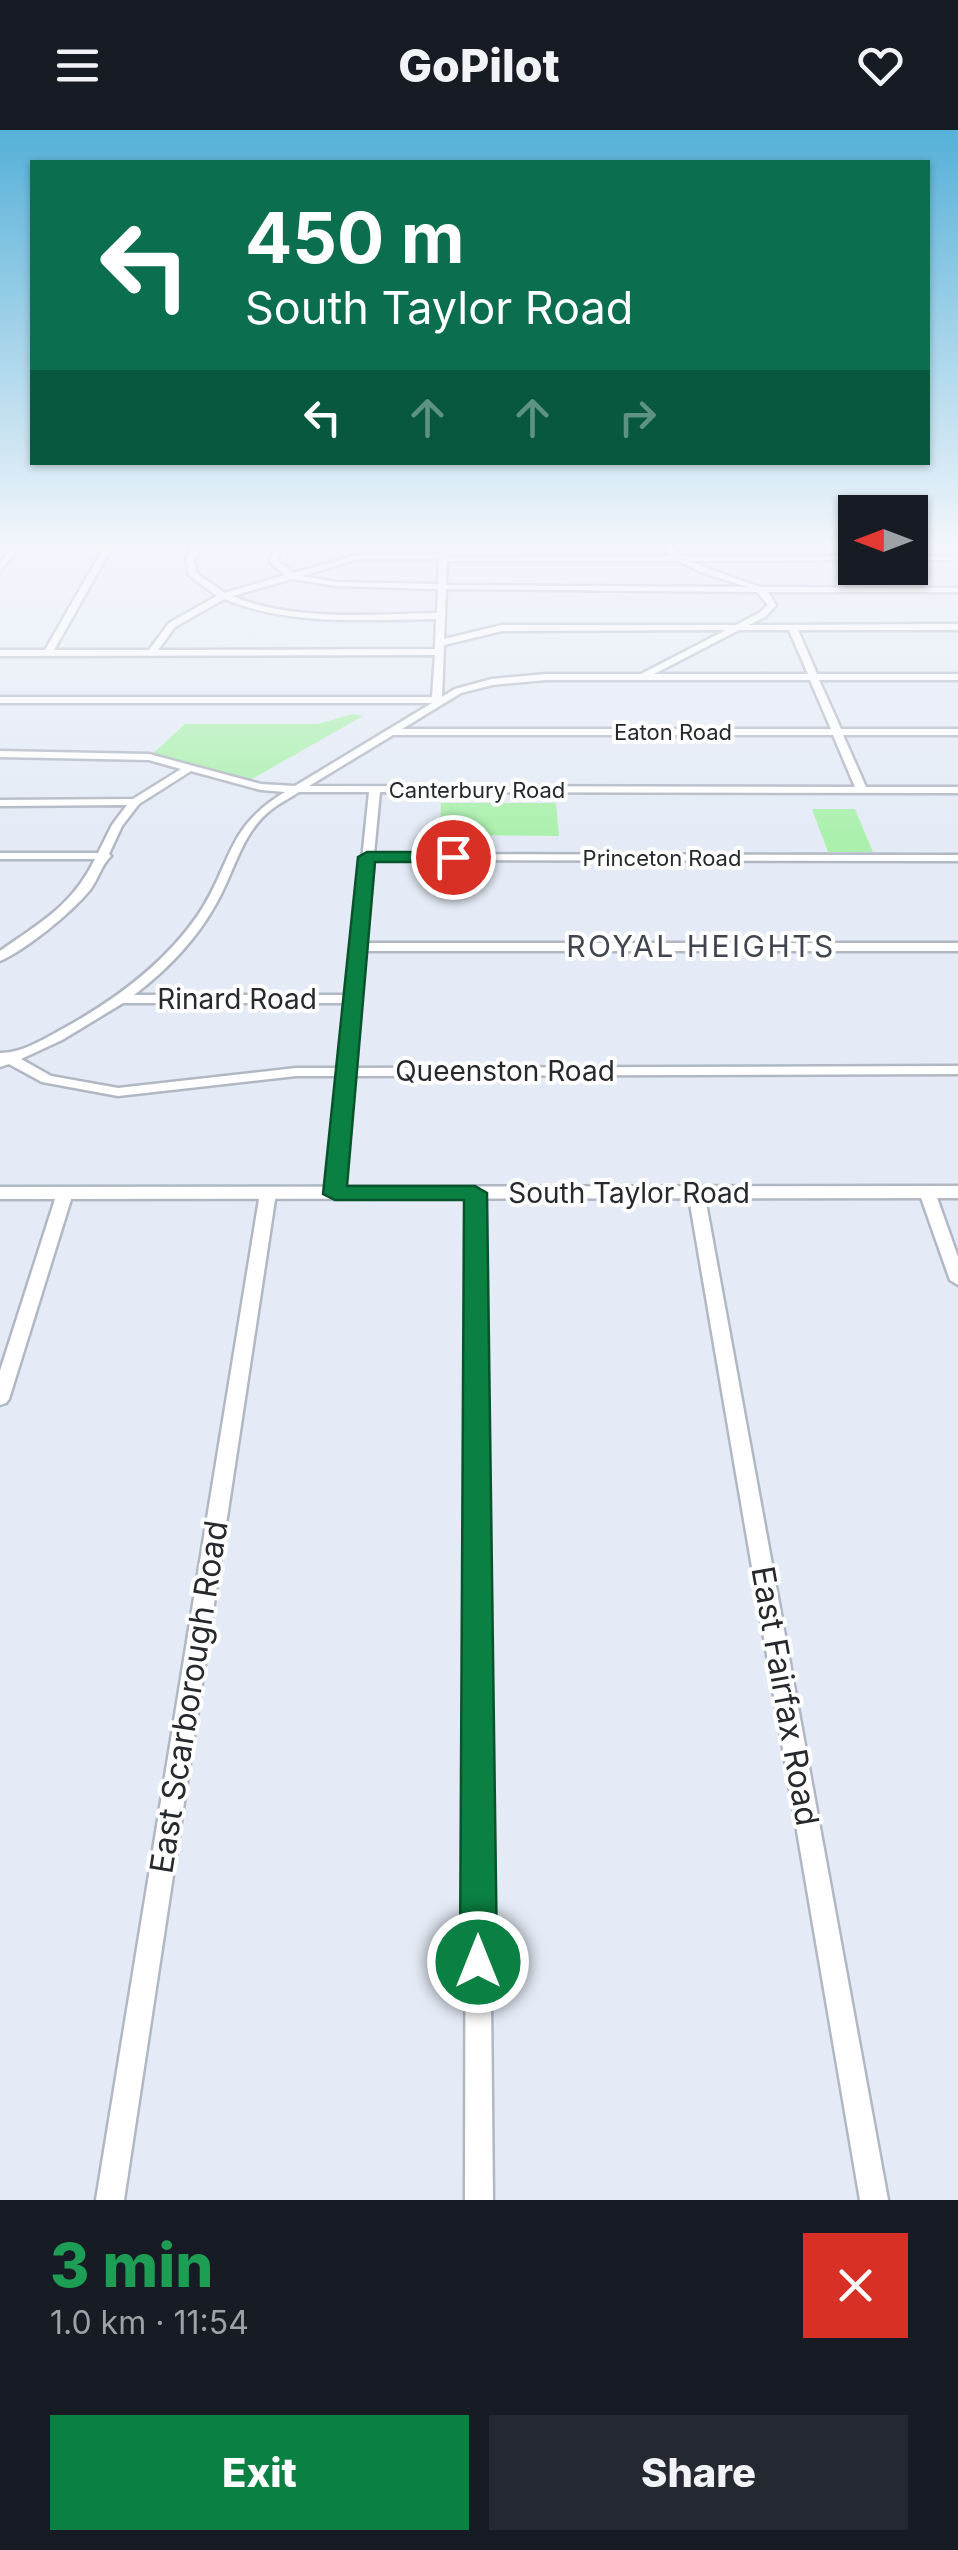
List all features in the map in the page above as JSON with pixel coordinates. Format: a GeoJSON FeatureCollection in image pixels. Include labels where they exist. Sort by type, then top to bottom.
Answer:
{"type":"FeatureCollection","features":[{"type":"Feature","properties":{"kind":"main road","name":"South Taylor Road"},"geometry":{"type":"LineString","coordinates":[[0,1193],[958,1192]]}},
{"type":"Feature","properties":{"kind":"street"},"geometry":{"type":"LineString","coordinates":[[48,653],[56,639]]}},
{"type":"Feature","properties":{"kind":"street"},"geometry":{"type":"LineString","coordinates":[[151,652],[161,639]]}},
{"type":"Feature","properties":{"kind":"street"},"geometry":{"type":"LineString","coordinates":[[438,700],[440,639]]}},
{"type":"Feature","properties":{"kind":"street"},"geometry":{"type":"LineString","coordinates":[[0,653],[440,648],[469,639]]}},
{"type":"Feature","properties":{"kind":"street"},"geometry":{"type":"LineString","coordinates":[[642,677],[713,639]]}},
{"type":"Feature","properties":{"kind":"street"},"geometry":{"type":"LineString","coordinates":[[797,639],[862,790]]}},
{"type":"Feature","properties":{"kind":"street"},"geometry":{"type":"LineString","coordinates":[[3,1059],[122,998],[178,947],[202,916],[245,825],[294,789],[438,700],[506,680],[958,677]]}},
{"type":"Feature","properties":{"kind":"street"},"geometry":{"type":"LineString","coordinates":[[0,700],[438,700]]}},
{"type":"Feature","properties":{"kind":"street","name":"Eaton Road"},"geometry":{"type":"LineString","coordinates":[[388,732],[958,732]]}},
{"type":"Feature","properties":{"kind":"street","name":"Canterbury Road"},"geometry":{"type":"LineString","coordinates":[[0,754],[120,754],[170,761],[261,786],[294,789],[958,790]]}},
{"type":"Feature","properties":{"kind":"street"},"geometry":{"type":"LineString","coordinates":[[0,957],[66,909],[88,885],[117,825],[135,802],[188,769]]}},
{"type":"Feature","properties":{"kind":"street"},"geometry":{"type":"LineString","coordinates":[[335,1194],[375,790]]}},
{"type":"Feature","properties":{"kind":"street"},"geometry":{"type":"LineString","coordinates":[[0,802],[135,802]]}},
{"type":"Feature","properties":{"kind":"street"},"geometry":{"type":"LineString","coordinates":[[0,856],[104,856]]}},
{"type":"Feature","properties":{"kind":"street","name":"Princeton Road"},"geometry":{"type":"LineString","coordinates":[[367,857],[958,858]]}},
{"type":"Feature","properties":{"kind":"street"},"geometry":{"type":"LineString","coordinates":[[358,948],[958,947]]}},
{"type":"Feature","properties":{"kind":"street","name":"Rinard Road"},"geometry":{"type":"LineString","coordinates":[[122,998],[353,999]]}},
{"type":"Feature","properties":{"kind":"street","name":"Queenston Road"},"geometry":{"type":"LineString","coordinates":[[3,1059],[47,1079],[118,1092],[156,1091],[256,1075],[345,1072],[958,1070]]}},
{"type":"Feature","properties":{"kind":"street","name":"East Fairfax Road"},"geometry":{"type":"LineString","coordinates":[[696,1192],[874,2200]]}},
{"type":"Feature","properties":{"kind":"street"},"geometry":{"type":"LineString","coordinates":[[926,1192],[958,1280]]}},
{"type":"Feature","properties":{"kind":"street"},"geometry":{"type":"LineString","coordinates":[[0,1399],[65,1193]]}},
{"type":"Feature","properties":{"kind":"street"},"geometry":{"type":"LineString","coordinates":[[475,1193],[480,2200]]}},
{"type":"Feature","properties":{"kind":"street","name":"East Scarborough Road"},"geometry":{"type":"LineString","coordinates":[[110,2200],[268,1194]]}},
{"type":"Feature","properties":{"kind":"green space"},"geometry":{"type":"Polygon","coordinates":[[[353,714],[363,716],[245,783],[149,757],[185,724],[318,724],[353,714]]]}},
{"type":"Feature","properties":{"kind":"green space"},"geometry":{"type":"Polygon","coordinates":[[[441,803],[556,803],[559,836],[440,835],[441,803]]]}},
{"type":"Feature","properties":{"kind":"green space"},"geometry":{"type":"Polygon","coordinates":[[[812,809],[855,809],[873,852],[828,852],[812,809]]]}},
{"type":"Feature","properties":{"kind":"district","name":"ROYAL HEIGHTS"},"geometry":{"type":"Point","coordinates":[701,947]}},
{"type":"Feature","properties":{"kind":"route"},"geometry":{"type":"LineString","coordinates":[[453,857],[367,857],[335,1194],[475,1193],[478,1962]]}}]}
